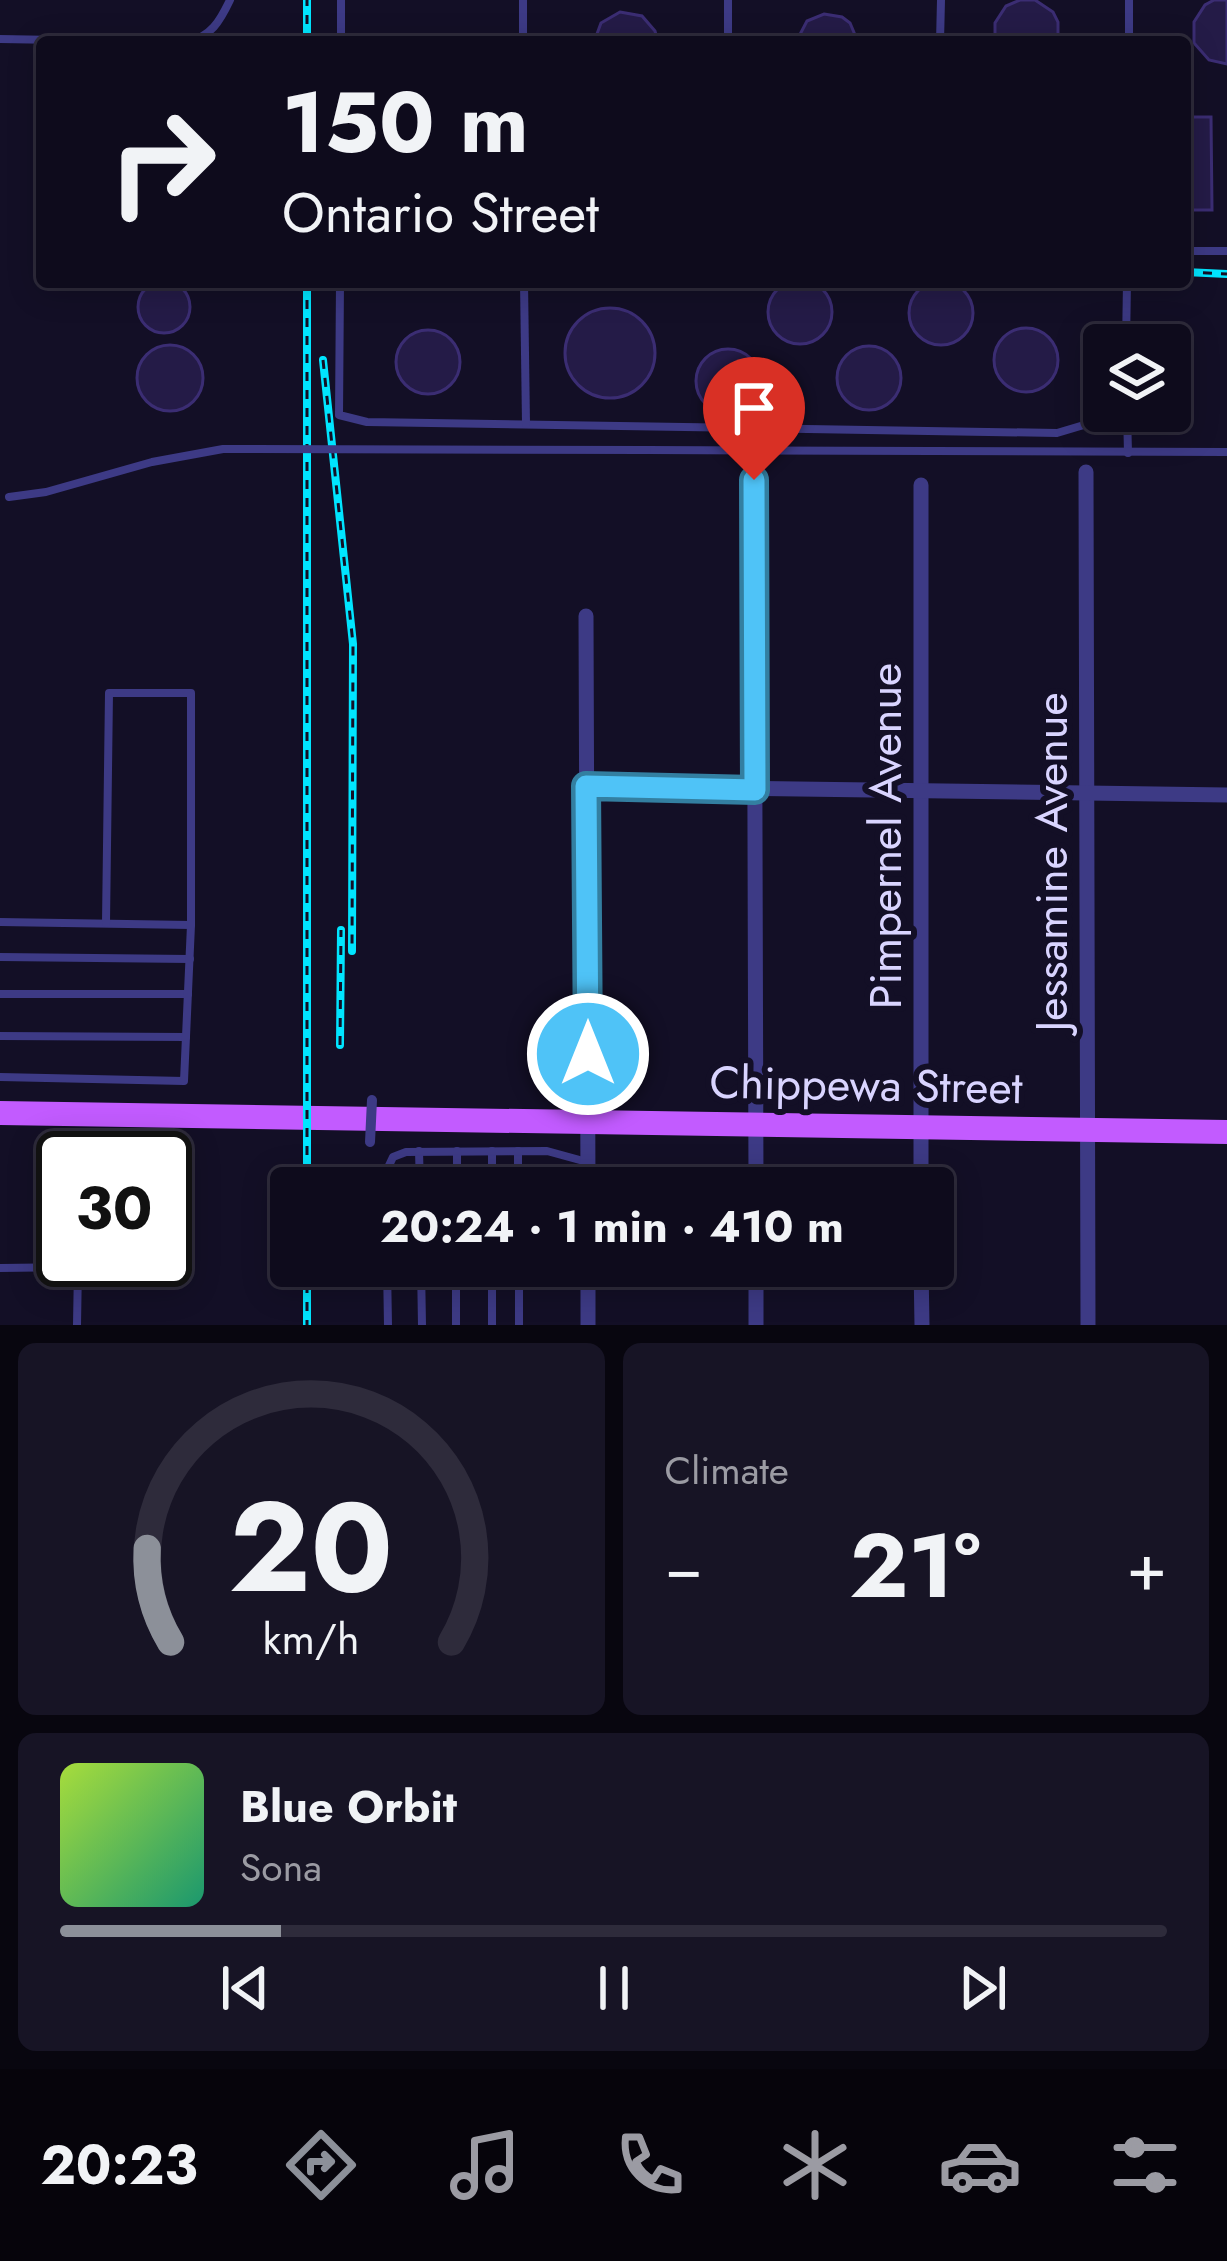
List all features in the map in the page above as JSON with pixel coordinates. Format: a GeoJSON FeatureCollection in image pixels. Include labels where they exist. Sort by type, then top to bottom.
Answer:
{"type":"FeatureCollection","features":[{"type":"Feature","properties":{"kind":"main road","name":"Chippewa Street"},"geometry":{"type":"LineString","coordinates":[[0,1113],[1227,1132]]}},
{"type":"Feature","properties":{"kind":"street","name":"Jessamine Avenue"},"geometry":{"type":"LineString","coordinates":[[1087,472],[1088,1325]]}},
{"type":"Feature","properties":{"kind":"street"},"geometry":{"type":"LineString","coordinates":[[754,480],[756,1167]]}},
{"type":"Feature","properties":{"kind":"street","name":"Pimpernel Avenue"},"geometry":{"type":"LineString","coordinates":[[921,485],[921,1167]]}},
{"type":"Feature","properties":{"kind":"street"},"geometry":{"type":"LineString","coordinates":[[586,616],[588,1167]]}},
{"type":"Feature","properties":{"kind":"street"},"geometry":{"type":"LineString","coordinates":[[586,786],[1227,795]]}},
{"type":"Feature","properties":{"kind":"street"},"geometry":{"type":"LineString","coordinates":[[370,1142],[372,1100]]}},
{"type":"Feature","properties":{"kind":"street"},"geometry":{"type":"LineString","coordinates":[[588,1287],[588,1325]]}},
{"type":"Feature","properties":{"kind":"street"},"geometry":{"type":"LineString","coordinates":[[756,1287],[756,1325]]}},
{"type":"Feature","properties":{"kind":"street"},"geometry":{"type":"LineString","coordinates":[[921,1287],[922,1325]]}},
{"type":"Feature","properties":{"kind":"lane"},"geometry":{"type":"LineString","coordinates":[[205,36],[230,0]]}},
{"type":"Feature","properties":{"kind":"lane"},"geometry":{"type":"LineString","coordinates":[[341,0],[341,36]]}},
{"type":"Feature","properties":{"kind":"lane"},"geometry":{"type":"LineString","coordinates":[[523,0],[523,36]]}},
{"type":"Feature","properties":{"kind":"lane"},"geometry":{"type":"LineString","coordinates":[[728,0],[728,36]]}},
{"type":"Feature","properties":{"kind":"lane"},"geometry":{"type":"LineString","coordinates":[[940,36],[941,0]]}},
{"type":"Feature","properties":{"kind":"lane"},"geometry":{"type":"LineString","coordinates":[[1129,0],[1129,36]]}},
{"type":"Feature","properties":{"kind":"lane"},"geometry":{"type":"LineString","coordinates":[[0,39],[36,40]]}},
{"type":"Feature","properties":{"kind":"lane"},"geometry":{"type":"LineString","coordinates":[[1191,251],[1227,251]]}},
{"type":"Feature","properties":{"kind":"lane"},"geometry":{"type":"LineString","coordinates":[[340,288],[339,416],[367,422],[1057,433],[1083,425]]}},
{"type":"Feature","properties":{"kind":"lane"},"geometry":{"type":"LineString","coordinates":[[524,288],[526,424]]}},
{"type":"Feature","properties":{"kind":"lane"},"geometry":{"type":"LineString","coordinates":[[1126,288],[1126,324]]}},
{"type":"Feature","properties":{"kind":"lane"},"geometry":{"type":"LineString","coordinates":[[1128,432],[1128,452]]}},
{"type":"Feature","properties":{"kind":"lane"},"geometry":{"type":"LineString","coordinates":[[4,497],[46,492],[152,462],[223,449],[1227,452]]}},
{"type":"Feature","properties":{"kind":"lane"},"geometry":{"type":"LineString","coordinates":[[0,1077],[184,1081],[191,925],[191,693],[109,693],[106,923]]}},
{"type":"Feature","properties":{"kind":"lane"},"geometry":{"type":"LineString","coordinates":[[0,922],[191,925]]}},
{"type":"Feature","properties":{"kind":"lane"},"geometry":{"type":"LineString","coordinates":[[0,957],[190,959]]}},
{"type":"Feature","properties":{"kind":"lane"},"geometry":{"type":"LineString","coordinates":[[0,994],[188,994]]}},
{"type":"Feature","properties":{"kind":"lane"},"geometry":{"type":"LineString","coordinates":[[0,1036],[186,1037]]}},
{"type":"Feature","properties":{"kind":"lane"},"geometry":{"type":"LineString","coordinates":[[388,1167],[393,1157],[419,1151],[547,1151],[588,1162]]}},
{"type":"Feature","properties":{"kind":"lane"},"geometry":{"type":"LineString","coordinates":[[419,1151],[419,1167]]}},
{"type":"Feature","properties":{"kind":"lane"},"geometry":{"type":"LineString","coordinates":[[457,1151],[457,1167]]}},
{"type":"Feature","properties":{"kind":"lane"},"geometry":{"type":"LineString","coordinates":[[492,1151],[492,1167]]}},
{"type":"Feature","properties":{"kind":"lane"},"geometry":{"type":"LineString","coordinates":[[518,1151],[518,1167]]}},
{"type":"Feature","properties":{"kind":"lane"},"geometry":{"type":"LineString","coordinates":[[0,1268],[36,1266]]}},
{"type":"Feature","properties":{"kind":"lane"},"geometry":{"type":"LineString","coordinates":[[77,1287],[77,1325]]}},
{"type":"Feature","properties":{"kind":"lane"},"geometry":{"type":"LineString","coordinates":[[387,1287],[388,1325]]}},
{"type":"Feature","properties":{"kind":"lane"},"geometry":{"type":"LineString","coordinates":[[421,1287],[422,1325]]}},
{"type":"Feature","properties":{"kind":"lane"},"geometry":{"type":"LineString","coordinates":[[456,1325],[457,1287]]}},
{"type":"Feature","properties":{"kind":"lane"},"geometry":{"type":"LineString","coordinates":[[492,1287],[492,1325]]}},
{"type":"Feature","properties":{"kind":"lane"},"geometry":{"type":"LineString","coordinates":[[518,1287],[519,1325]]}},
{"type":"Feature","properties":{"kind":"building"},"geometry":{"type":"Polygon","coordinates":[[[1035,0],[1053,12],[1058,36],[995,36],[995,23],[1006,6],[1035,0]]]}},
{"type":"Feature","properties":{"kind":"building"},"geometry":{"type":"Polygon","coordinates":[[[1214,0],[1227,0],[1227,64],[1209,60],[1194,43],[1194,22],[1214,0]]]}},
{"type":"Feature","properties":{"kind":"building"},"geometry":{"type":"Polygon","coordinates":[[[620,12],[642,16],[656,36],[596,36],[601,23],[620,12]]]}},
{"type":"Feature","properties":{"kind":"building"},"geometry":{"type":"Polygon","coordinates":[[[824,14],[842,17],[855,36],[799,36],[807,21],[824,14]]]}},
{"type":"Feature","properties":{"kind":"building"},"geometry":{"type":"Polygon","coordinates":[[[1191,117],[1211,117],[1212,210],[1191,210],[1191,117]]]}},
{"type":"Feature","properties":{"kind":"building"},"geometry":{"type":"Polygon","coordinates":[[[147,288],[181,288],[188,297],[188,317],[174,331],[154,331],[140,317],[140,297],[147,288]]]}},
{"type":"Feature","properties":{"kind":"building"},"geometry":{"type":"Polygon","coordinates":[[[779,288],[821,288],[830,300],[830,324],[812,342],[788,342],[770,324],[770,300],[779,288]]]}},
{"type":"Feature","properties":{"kind":"building"},"geometry":{"type":"Polygon","coordinates":[[[921,288],[961,288],[971,301],[971,325],[953,343],[929,343],[911,325],[911,301],[921,288]]]}},
{"type":"Feature","properties":{"kind":"building"},"geometry":{"type":"Polygon","coordinates":[[[610,308],[642,321],[655,353],[642,385],[610,398],[578,385],[565,353],[578,321],[610,308]]]}},
{"type":"Feature","properties":{"kind":"building"},"geometry":{"type":"Polygon","coordinates":[[[1026,328],[1049,337],[1058,360],[1049,383],[1026,392],[1003,383],[994,360],[1003,337],[1026,328]]]}},
{"type":"Feature","properties":{"kind":"building"},"geometry":{"type":"Polygon","coordinates":[[[428,330],[450,340],[460,362],[450,384],[428,394],[406,384],[396,362],[406,340],[428,330]]]}},
{"type":"Feature","properties":{"kind":"building"},"geometry":{"type":"Polygon","coordinates":[[[170,345],[193,355],[203,378],[193,401],[170,411],[147,401],[137,378],[147,355],[170,345]]]}},
{"type":"Feature","properties":{"kind":"building"},"geometry":{"type":"Polygon","coordinates":[[[869,346],[892,355],[901,378],[892,401],[869,410],[846,401],[837,378],[846,355],[869,346]]]}},
{"type":"Feature","properties":{"kind":"building"},"geometry":{"type":"Polygon","coordinates":[[[728,349],[751,358],[760,381],[751,404],[728,413],[705,404],[696,381],[705,358],[728,349]]]}},
{"type":"Feature","properties":{"kind":"railway"},"geometry":{"type":"LineString","coordinates":[[307,0],[307,36]]}},
{"type":"Feature","properties":{"kind":"railway"},"geometry":{"type":"LineString","coordinates":[[1191,272],[1227,274]]}},
{"type":"Feature","properties":{"kind":"railway"},"geometry":{"type":"LineString","coordinates":[[307,288],[307,1167]]}},
{"type":"Feature","properties":{"kind":"railway"},"geometry":{"type":"LineString","coordinates":[[323,360],[353,644],[352,951]]}},
{"type":"Feature","properties":{"kind":"railway"},"geometry":{"type":"LineString","coordinates":[[340,1045],[341,930]]}},
{"type":"Feature","properties":{"kind":"railway"},"geometry":{"type":"LineString","coordinates":[[307,1287],[307,1325]]}},
{"type":"Feature","properties":{"kind":"route"},"geometry":{"type":"LineString","coordinates":[[588,1054],[586,786],[755,790],[754,480]]}}]}
